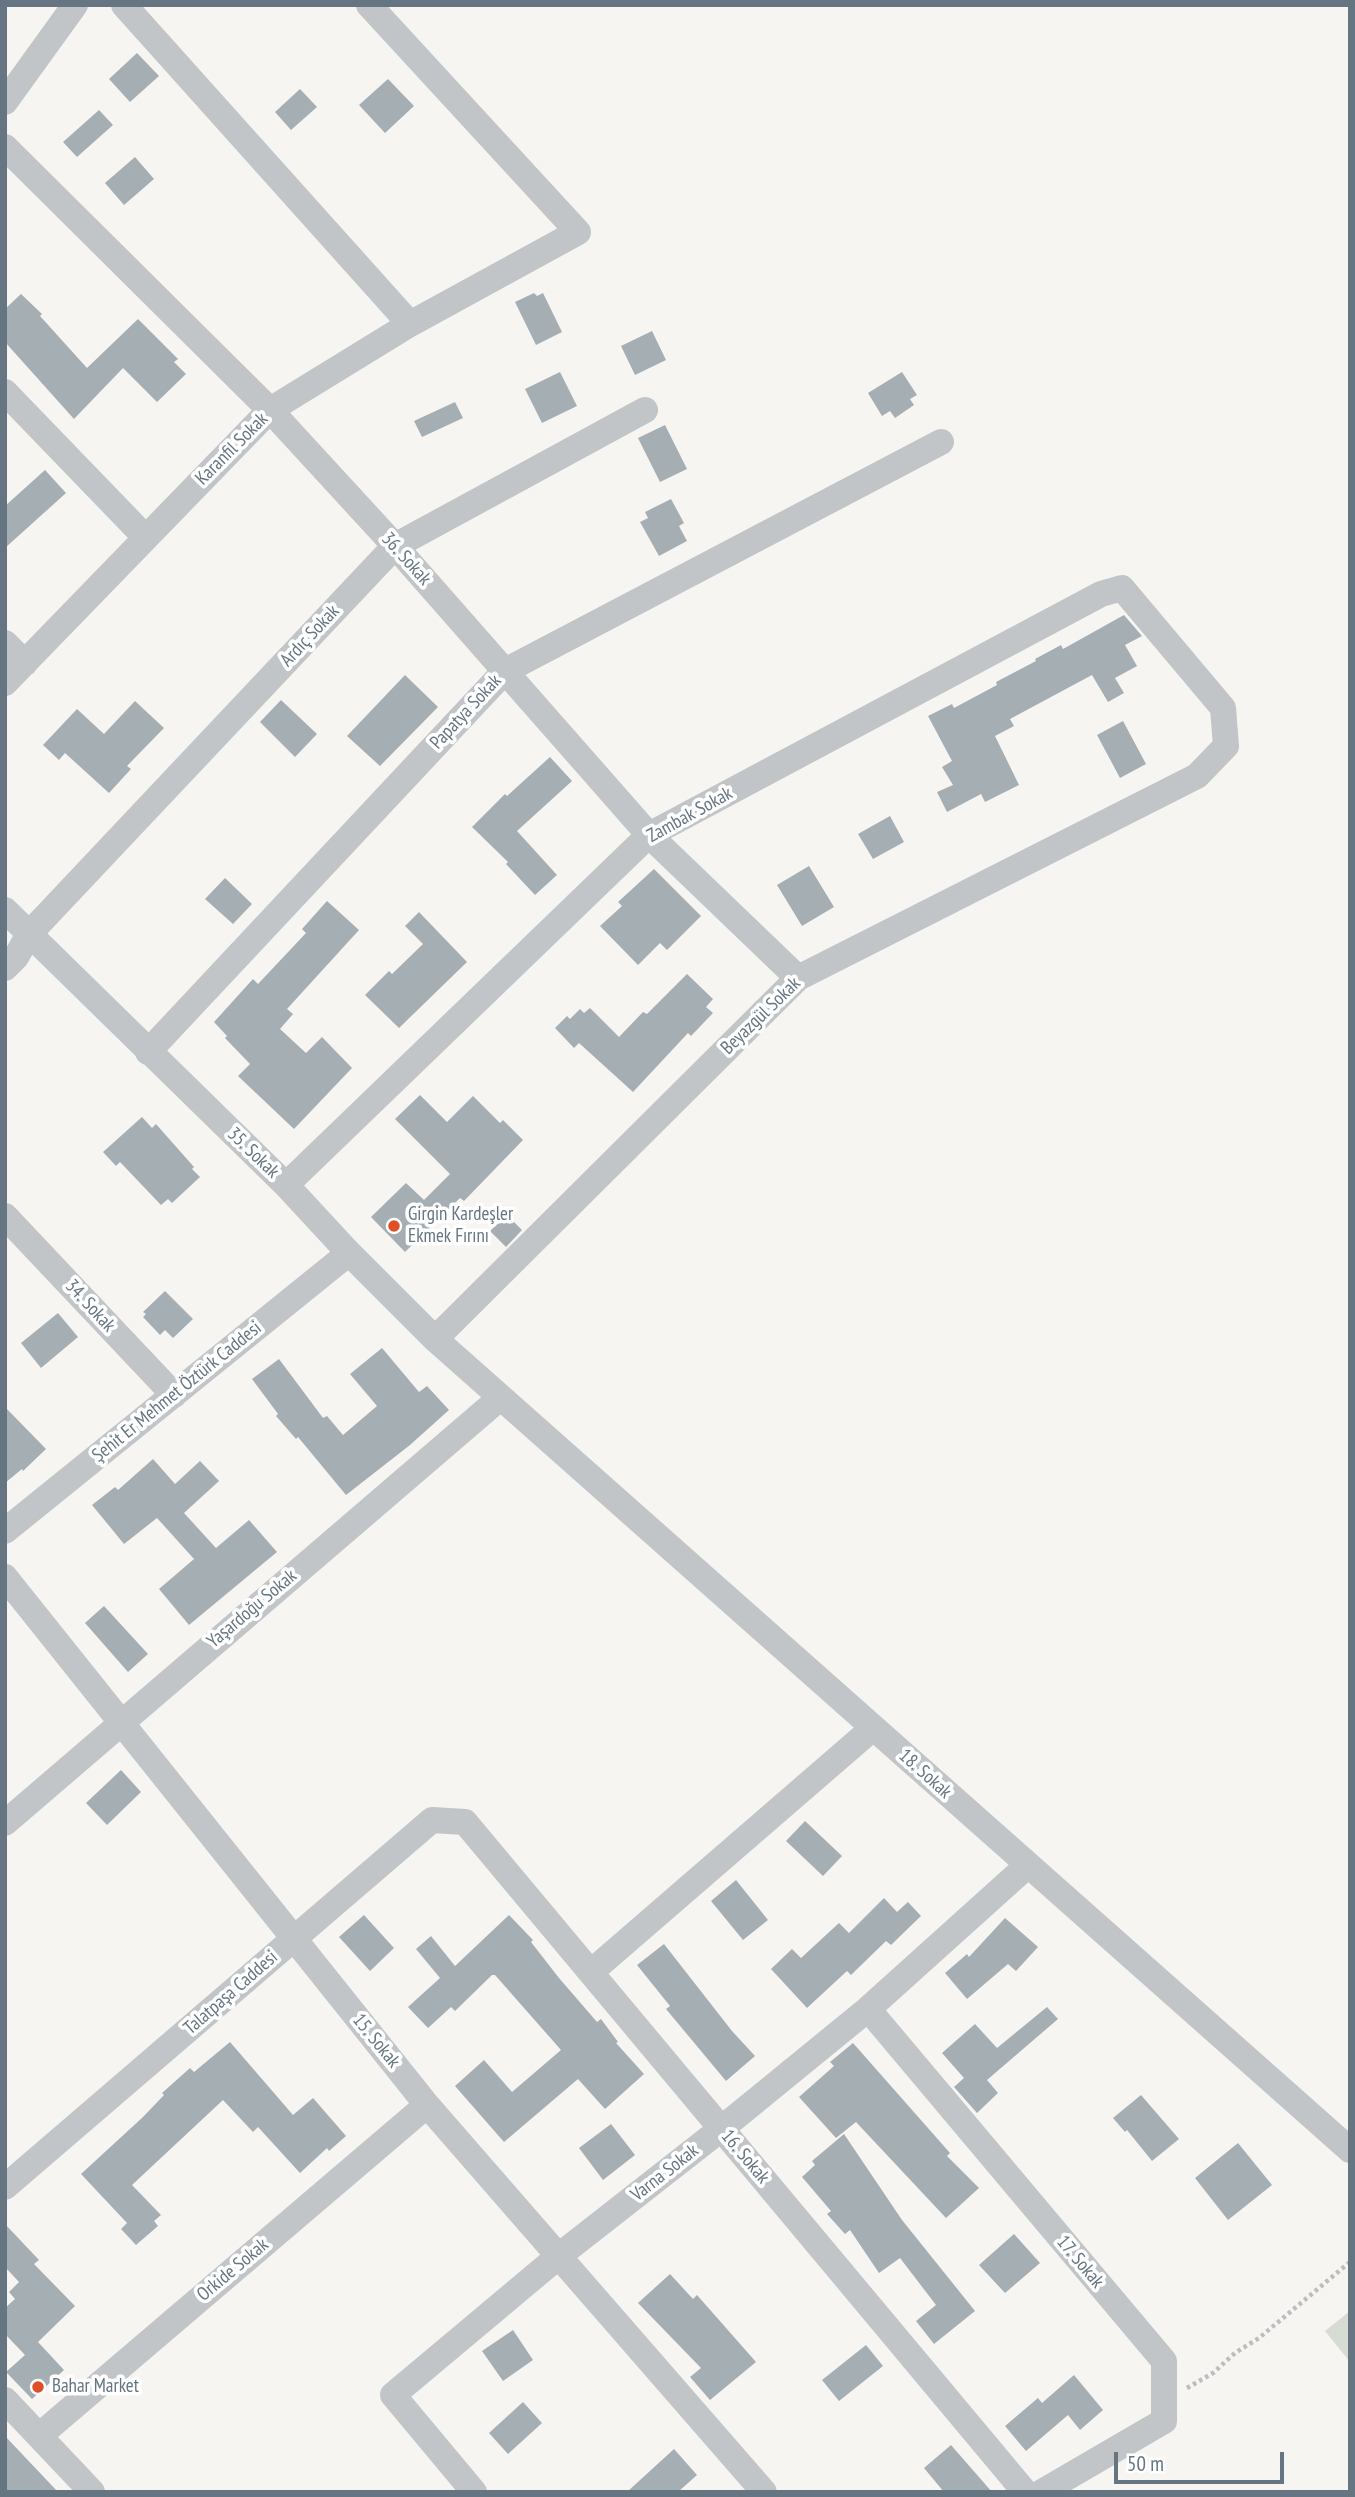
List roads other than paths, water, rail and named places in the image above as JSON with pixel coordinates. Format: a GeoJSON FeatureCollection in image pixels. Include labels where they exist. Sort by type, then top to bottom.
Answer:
{"type":"FeatureCollection","features":[{"type":"Feature","properties":{"kind":"street"},"geometry":{"type":"LineString","coordinates":[[5,102],[75,5]]}},
{"type":"Feature","properties":{"kind":"street"},"geometry":{"type":"LineString","coordinates":[[124,5],[411,324]]}},
{"type":"Feature","properties":{"kind":"street","name":"Karanfil Sokak"},"geometry":{"type":"LineString","coordinates":[[5,684],[270,410],[411,324],[578,232],[369,5]]}},
{"type":"Feature","properties":{"kind":"street","name":"36. Sokak"},"geometry":{"type":"LineString","coordinates":[[5,147],[270,410],[395,546],[649,835],[798,978]]}},
{"type":"Feature","properties":{"kind":"street"},"geometry":{"type":"LineString","coordinates":[[5,393],[146,538]]}},
{"type":"Feature","properties":{"kind":"street","name":"Ardıç Sokak"},"geometry":{"type":"LineString","coordinates":[[5,968],[16,957],[29,934],[395,546],[645,410]]}},
{"type":"Feature","properties":{"kind":"street","name":"Papatya Sokak"},"geometry":{"type":"LineString","coordinates":[[148,1052],[505,671],[941,442]]}},
{"type":"Feature","properties":{"kind":"street","name":"Beyazgül Sokak"},"geometry":{"type":"LineString","coordinates":[[435,1339],[798,978],[1197,776],[1226,746],[1223,708],[1122,588],[1101,594]]}},
{"type":"Feature","properties":{"kind":"street","name":"Zambak Sokak"},"geometry":{"type":"LineString","coordinates":[[286,1185],[649,835],[1101,594]]}},
{"type":"Feature","properties":{"kind":"street"},"geometry":{"type":"LineString","coordinates":[[5,643],[25,663]]}},
{"type":"Feature","properties":{"kind":"street","name":"35. Sokak"},"geometry":{"type":"LineString","coordinates":[[5,910],[286,1185],[435,1339],[500,1398]]}},
{"type":"Feature","properties":{"kind":"street","name":"34. Sokak"},"geometry":{"type":"LineString","coordinates":[[5,1216],[174,1395]]}},
{"type":"Feature","properties":{"kind":"street","name":"Şehit Er Mehmet Öztürk Caddesi"},"geometry":{"type":"LineString","coordinates":[[5,1531],[349,1253]]}},
{"type":"Feature","properties":{"kind":"street","name":"Yaşardoğu Sokak"},"geometry":{"type":"LineString","coordinates":[[5,1823],[500,1398]]}},
{"type":"Feature","properties":{"kind":"street","name":"18. Sokak"},"geometry":{"type":"LineString","coordinates":[[500,1398],[1350,2150]]}},
{"type":"Feature","properties":{"kind":"street","name":"15. Sokak"},"geometry":{"type":"LineString","coordinates":[[5,1577],[428,2105],[764,2492]]}},
{"type":"Feature","properties":{"kind":"street"},"geometry":{"type":"LineString","coordinates":[[591,1972],[873,1728]]}},
{"type":"Feature","properties":{"kind":"street","name":"Talatpaşa Caddesi"},"geometry":{"type":"LineString","coordinates":[[5,2187],[432,1820],[465,1822]]}},
{"type":"Feature","properties":{"kind":"street","name":"16. Sokak"},"geometry":{"type":"LineString","coordinates":[[465,1822],[1025,2492]]}},
{"type":"Feature","properties":{"kind":"street","name":"Varna Sokak"},"geometry":{"type":"LineString","coordinates":[[474,2492],[393,2395],[560,2255],[722,2129],[868,2009],[1028,1865]]}},
{"type":"Feature","properties":{"kind":"street","name":"17. Sokak"},"geometry":{"type":"LineString","coordinates":[[868,2009],[1164,2361],[1164,2421],[1042,2492]]}},
{"type":"Feature","properties":{"kind":"street","name":"Orkide Sokak"},"geometry":{"type":"LineString","coordinates":[[39,2436],[428,2105]]}},
{"type":"Feature","properties":{"kind":"street"},"geometry":{"type":"LineString","coordinates":[[5,2400],[92,2492]]}},
{"type":"Feature","properties":{"kind":"place","name":"Girgin Kardeşler Ekmek Fırını"},"geometry":{"type":"Point","coordinates":[394,1226]}},
{"type":"Feature","properties":{"kind":"place","name":"Bahar Market"},"geometry":{"type":"Point","coordinates":[38,2387]}}]}
